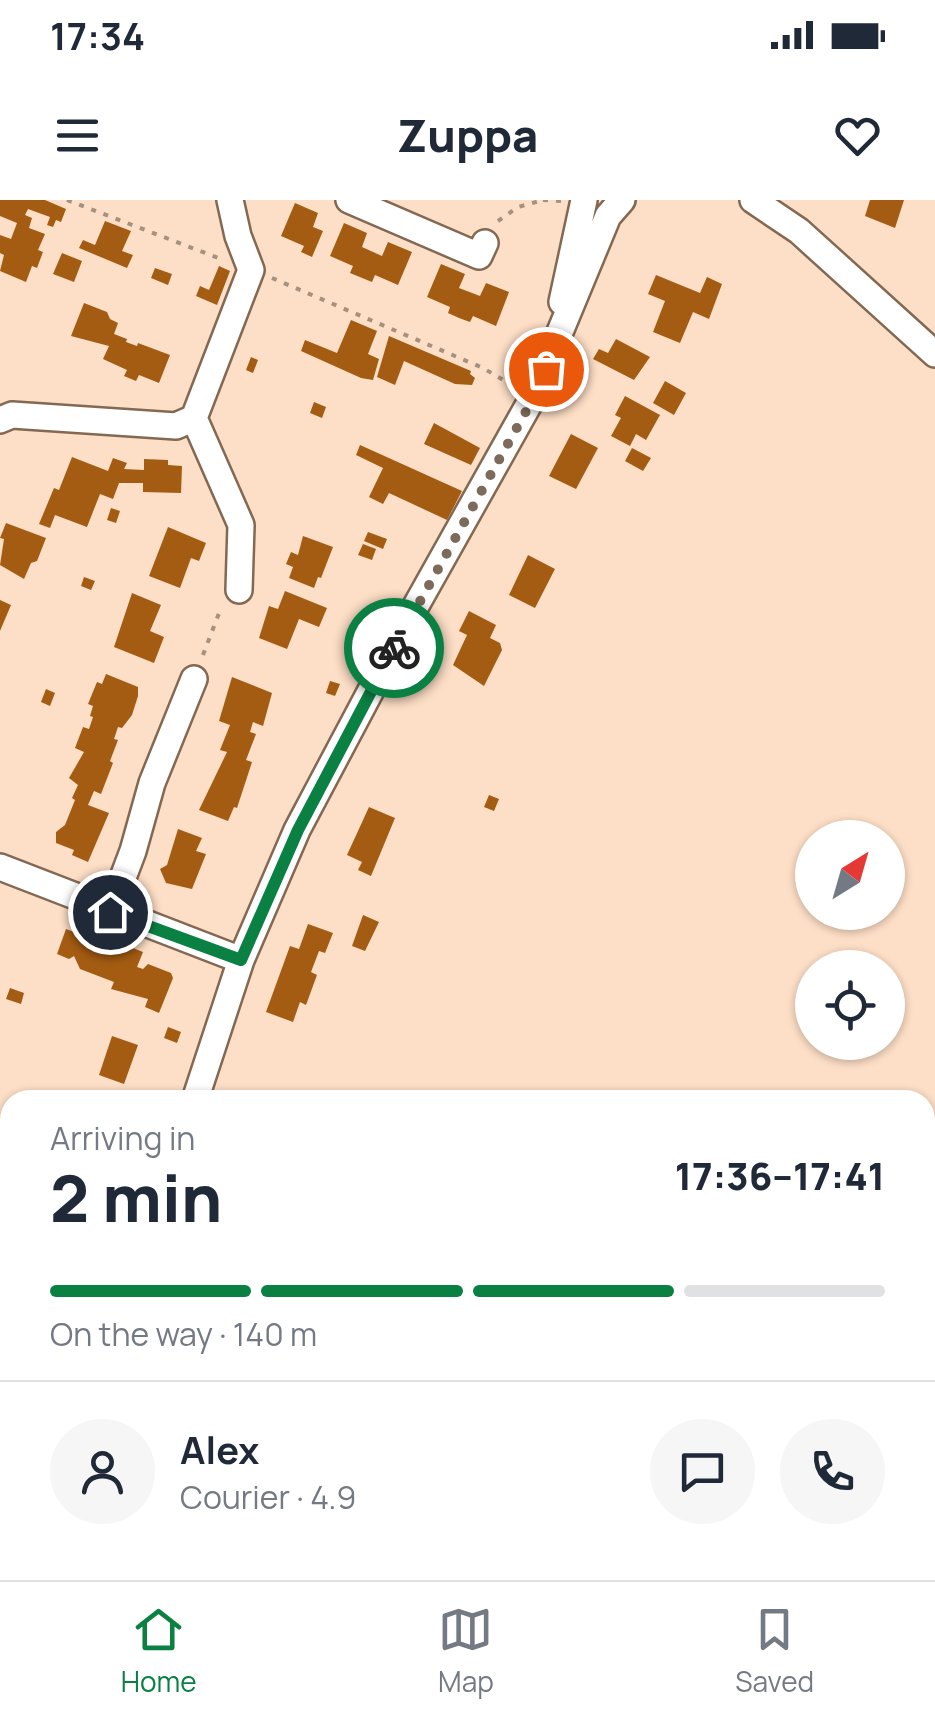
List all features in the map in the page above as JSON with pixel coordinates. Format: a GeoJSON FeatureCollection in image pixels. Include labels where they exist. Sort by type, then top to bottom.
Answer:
{"type":"FeatureCollection","features":[{"type":"Feature","properties":{"kind":"street"},"geometry":{"type":"LineString","coordinates":[[230,200],[251,270],[194,418],[240,524],[239,590]]}},
{"type":"Feature","properties":{"kind":"street"},"geometry":{"type":"LineString","coordinates":[[349,200],[480,256],[485,243]]}},
{"type":"Feature","properties":{"kind":"street"},"geometry":{"type":"LineString","coordinates":[[550,360],[584,200]]}},
{"type":"Feature","properties":{"kind":"street"},"geometry":{"type":"LineString","coordinates":[[198,1090],[241,960],[298,830],[534,397],[608,216],[622,200]]}},
{"type":"Feature","properties":{"kind":"street"},"geometry":{"type":"LineString","coordinates":[[753,200],[798,231],[935,354]]}},
{"type":"Feature","properties":{"kind":"street"},"geometry":{"type":"LineString","coordinates":[[0,420],[12,415],[176,426],[194,418]]}},
{"type":"Feature","properties":{"kind":"street"},"geometry":{"type":"LineString","coordinates":[[110,912],[152,783],[194,679]]}},
{"type":"Feature","properties":{"kind":"street"},"geometry":{"type":"LineString","coordinates":[[0,867],[241,960]]}},
{"type":"Feature","properties":{"kind":"path"},"geometry":{"type":"LineString","coordinates":[[67,200],[251,270],[483,368],[534,397]]}},
{"type":"Feature","properties":{"kind":"path"},"geometry":{"type":"LineString","coordinates":[[485,243],[500,218],[518,207],[543,200]]}},
{"type":"Feature","properties":{"kind":"path"},"geometry":{"type":"LineString","coordinates":[[194,679],[221,608],[239,590]]}},
{"type":"Feature","properties":{"kind":"building"},"geometry":{"type":"Polygon","coordinates":[[[0,200],[45,200],[66,209],[61,222],[56,220],[53,227],[47,225],[50,217],[28,209],[25,215],[32,218],[29,228],[45,234],[38,250],[43,252],[37,268],[32,266],[26,282],[0,271],[4,255],[0,253],[0,235],[11,239],[17,223],[0,216],[0,200]]]}},
{"type":"Feature","properties":{"kind":"building"},"geometry":{"type":"Polygon","coordinates":[[[870,200],[904,200],[895,228],[865,216],[870,200]]]}},
{"type":"Feature","properties":{"kind":"building"},"geometry":{"type":"Polygon","coordinates":[[[295,203],[318,213],[313,227],[323,231],[312,257],[301,252],[304,246],[281,236],[295,203]]]}},
{"type":"Feature","properties":{"kind":"building"},"geometry":{"type":"Polygon","coordinates":[[[105,221],[131,231],[122,251],[133,255],[127,268],[79,248],[83,240],[95,245],[105,221]]]}},
{"type":"Feature","properties":{"kind":"building"},"geometry":{"type":"Polygon","coordinates":[[[344,223],[367,233],[362,247],[382,256],[388,242],[412,252],[398,285],[375,275],[372,282],[350,273],[353,266],[330,256],[344,223]]]}},
{"type":"Feature","properties":{"kind":"building"},"geometry":{"type":"Polygon","coordinates":[[[62,253],[82,261],[74,282],[53,274],[62,253]]]}},
{"type":"Feature","properties":{"kind":"building"},"geometry":{"type":"Polygon","coordinates":[[[441,264],[465,274],[459,288],[480,296],[486,283],[509,292],[496,326],[473,316],[470,322],[459,318],[448,313],[450,307],[427,297],[441,264]]]}},
{"type":"Feature","properties":{"kind":"building"},"geometry":{"type":"Polygon","coordinates":[[[219,266],[230,271],[217,305],[196,296],[200,286],[209,290],[219,266]]]}},
{"type":"Feature","properties":{"kind":"building"},"geometry":{"type":"Polygon","coordinates":[[[155,268],[172,274],[168,285],[151,278],[155,268]]]}},
{"type":"Feature","properties":{"kind":"building"},"geometry":{"type":"Polygon","coordinates":[[[656,275],[700,293],[707,277],[722,284],[709,319],[693,312],[680,343],[653,332],[665,301],[648,294],[656,275]]]}},
{"type":"Feature","properties":{"kind":"building"},"geometry":{"type":"Polygon","coordinates":[[[84,303],[107,312],[118,323],[114,334],[127,339],[126,342],[170,355],[159,383],[139,375],[136,381],[124,376],[127,370],[103,359],[109,346],[71,336],[84,303]]]}},
{"type":"Feature","properties":{"kind":"building"},"geometry":{"type":"Polygon","coordinates":[[[351,320],[377,331],[368,354],[379,359],[373,380],[301,351],[305,340],[337,353],[351,320]]]}},
{"type":"Feature","properties":{"kind":"building"},"geometry":{"type":"Polygon","coordinates":[[[389,336],[471,371],[475,378],[472,385],[455,384],[404,361],[395,385],[377,377],[389,336]]]}},
{"type":"Feature","properties":{"kind":"building"},"geometry":{"type":"Polygon","coordinates":[[[616,339],[650,357],[634,380],[593,359],[599,349],[608,353],[616,339]]]}},
{"type":"Feature","properties":{"kind":"building"},"geometry":{"type":"Polygon","coordinates":[[[251,357],[258,360],[253,373],[246,370],[251,357]]]}},
{"type":"Feature","properties":{"kind":"building"},"geometry":{"type":"Polygon","coordinates":[[[665,381],[686,393],[674,415],[653,403],[665,381]]]}},
{"type":"Feature","properties":{"kind":"building"},"geometry":{"type":"Polygon","coordinates":[[[625,396],[660,415],[646,440],[636,434],[630,446],[611,436],[621,418],[615,415],[625,396]]]}},
{"type":"Feature","properties":{"kind":"building"},"geometry":{"type":"Polygon","coordinates":[[[314,402],[326,407],[322,418],[310,413],[314,402]]]}},
{"type":"Feature","properties":{"kind":"building"},"geometry":{"type":"Polygon","coordinates":[[[434,423],[480,448],[471,465],[424,444],[434,423]]]}},
{"type":"Feature","properties":{"kind":"building"},"geometry":{"type":"Polygon","coordinates":[[[571,434],[598,448],[576,489],[549,476],[571,434]]]}},
{"type":"Feature","properties":{"kind":"building"},"geometry":{"type":"Polygon","coordinates":[[[360,445],[462,491],[447,520],[389,493],[383,504],[369,497],[383,468],[356,455],[360,445]]]}},
{"type":"Feature","properties":{"kind":"building"},"geometry":{"type":"Polygon","coordinates":[[[632,448],[651,458],[643,471],[625,461],[632,448]]]}},
{"type":"Feature","properties":{"kind":"building"},"geometry":{"type":"Polygon","coordinates":[[[72,457],[108,471],[113,458],[127,463],[124,469],[144,470],[144,459],[168,460],[168,465],[182,466],[181,493],[143,492],[143,483],[119,483],[113,499],[100,494],[87,527],[55,515],[50,528],[39,524],[72,457]]]}},
{"type":"Feature","properties":{"kind":"building"},"geometry":{"type":"Polygon","coordinates":[[[111,508],[120,511],[116,523],[107,520],[111,508]]]}},
{"type":"Feature","properties":{"kind":"building"},"geometry":{"type":"Polygon","coordinates":[[[6,523],[46,538],[24,579],[0,565],[4,539],[0,538],[6,523]]]}},
{"type":"Feature","properties":{"kind":"building"},"geometry":{"type":"Polygon","coordinates":[[[168,527],[206,543],[199,561],[191,558],[180,588],[149,576],[168,527]]]}},
{"type":"Feature","properties":{"kind":"building"},"geometry":{"type":"Polygon","coordinates":[[[368,532],[387,539],[383,549],[364,541],[368,532]]]}},
{"type":"Feature","properties":{"kind":"building"},"geometry":{"type":"Polygon","coordinates":[[[303,536],[333,547],[314,588],[289,578],[293,567],[286,564],[291,552],[298,555],[303,536]]]}},
{"type":"Feature","properties":{"kind":"building"},"geometry":{"type":"Polygon","coordinates":[[[363,544],[376,549],[372,560],[358,555],[363,544]]]}},
{"type":"Feature","properties":{"kind":"building"},"geometry":{"type":"Polygon","coordinates":[[[528,555],[555,569],[535,608],[509,595],[528,555]]]}},
{"type":"Feature","properties":{"kind":"building"},"geometry":{"type":"Polygon","coordinates":[[[84,577],[95,581],[91,590],[81,586],[84,577]]]}},
{"type":"Feature","properties":{"kind":"building"},"geometry":{"type":"Polygon","coordinates":[[[285,591],[327,608],[319,627],[299,619],[287,649],[259,638],[269,606],[278,609],[285,591]]]}},
{"type":"Feature","properties":{"kind":"building"},"geometry":{"type":"Polygon","coordinates":[[[132,593],[161,605],[150,631],[164,637],[154,663],[114,647],[132,593]]]}},
{"type":"Feature","properties":{"kind":"building"},"geometry":{"type":"Polygon","coordinates":[[[0,600],[11,605],[0,631],[0,600]]]}},
{"type":"Feature","properties":{"kind":"building"},"geometry":{"type":"Polygon","coordinates":[[[469,611],[496,625],[490,638],[500,643],[502,650],[484,686],[453,665],[467,635],[459,631],[469,611]]]}},
{"type":"Feature","properties":{"kind":"building"},"geometry":{"type":"Polygon","coordinates":[[[106,674],[138,687],[138,696],[132,715],[122,728],[118,727],[110,761],[113,763],[101,794],[94,791],[88,805],[109,813],[88,862],[72,855],[74,850],[56,843],[56,832],[65,825],[75,800],[72,798],[78,785],[69,778],[84,752],[75,748],[83,727],[89,729],[93,706],[88,704],[97,682],[102,684],[106,674]]]}},
{"type":"Feature","properties":{"kind":"building"},"geometry":{"type":"Polygon","coordinates":[[[232,677],[272,693],[263,726],[253,722],[250,732],[256,734],[246,760],[252,762],[237,808],[234,807],[228,821],[199,810],[227,752],[220,750],[230,725],[219,721],[232,677]]]}},
{"type":"Feature","properties":{"kind":"building"},"geometry":{"type":"Polygon","coordinates":[[[330,681],[340,684],[335,696],[326,693],[330,681]]]}},
{"type":"Feature","properties":{"kind":"building"},"geometry":{"type":"Polygon","coordinates":[[[46,689],[55,693],[50,706],[41,702],[46,689]]]}},
{"type":"Feature","properties":{"kind":"building"},"geometry":{"type":"Polygon","coordinates":[[[489,795],[499,799],[494,811],[484,807],[489,795]]]}},
{"type":"Feature","properties":{"kind":"building"},"geometry":{"type":"Polygon","coordinates":[[[369,807],[395,818],[371,876],[358,870],[362,862],[347,855],[369,807]]]}},
{"type":"Feature","properties":{"kind":"building"},"geometry":{"type":"Polygon","coordinates":[[[178,829],[202,838],[196,851],[206,854],[192,889],[166,883],[160,869],[167,865],[178,829]]]}},
{"type":"Feature","properties":{"kind":"building"},"geometry":{"type":"Polygon","coordinates":[[[363,915],[379,922],[365,951],[352,946],[363,915]]]}},
{"type":"Feature","properties":{"kind":"building"},"geometry":{"type":"Polygon","coordinates":[[[308,924],[333,933],[325,953],[319,951],[311,972],[317,975],[306,1005],[300,1002],[293,1022],[266,1012],[290,946],[299,949],[308,924]]]}},
{"type":"Feature","properties":{"kind":"building"},"geometry":{"type":"Polygon","coordinates":[[[66,929],[126,951],[128,946],[143,952],[137,967],[143,969],[148,964],[171,973],[173,978],[159,1013],[145,1007],[148,999],[111,989],[114,982],[80,969],[74,956],[69,959],[57,954],[66,929]]]}},
{"type":"Feature","properties":{"kind":"building"},"geometry":{"type":"Polygon","coordinates":[[[10,988],[24,993],[21,1004],[6,999],[10,988]]]}},
{"type":"Feature","properties":{"kind":"building"},"geometry":{"type":"Polygon","coordinates":[[[168,1027],[181,1032],[177,1043],[164,1038],[168,1027]]]}},
{"type":"Feature","properties":{"kind":"building"},"geometry":{"type":"Polygon","coordinates":[[[112,1036],[138,1045],[124,1084],[99,1075],[112,1036]]]}},
{"type":"Feature","properties":{"kind":"way so far"},"geometry":{"type":"LineString","coordinates":[[394,648],[546,369]]}},
{"type":"Feature","properties":{"kind":"route"},"geometry":{"type":"LineString","coordinates":[[110,912],[241,960],[298,830],[394,648]]}}]}
